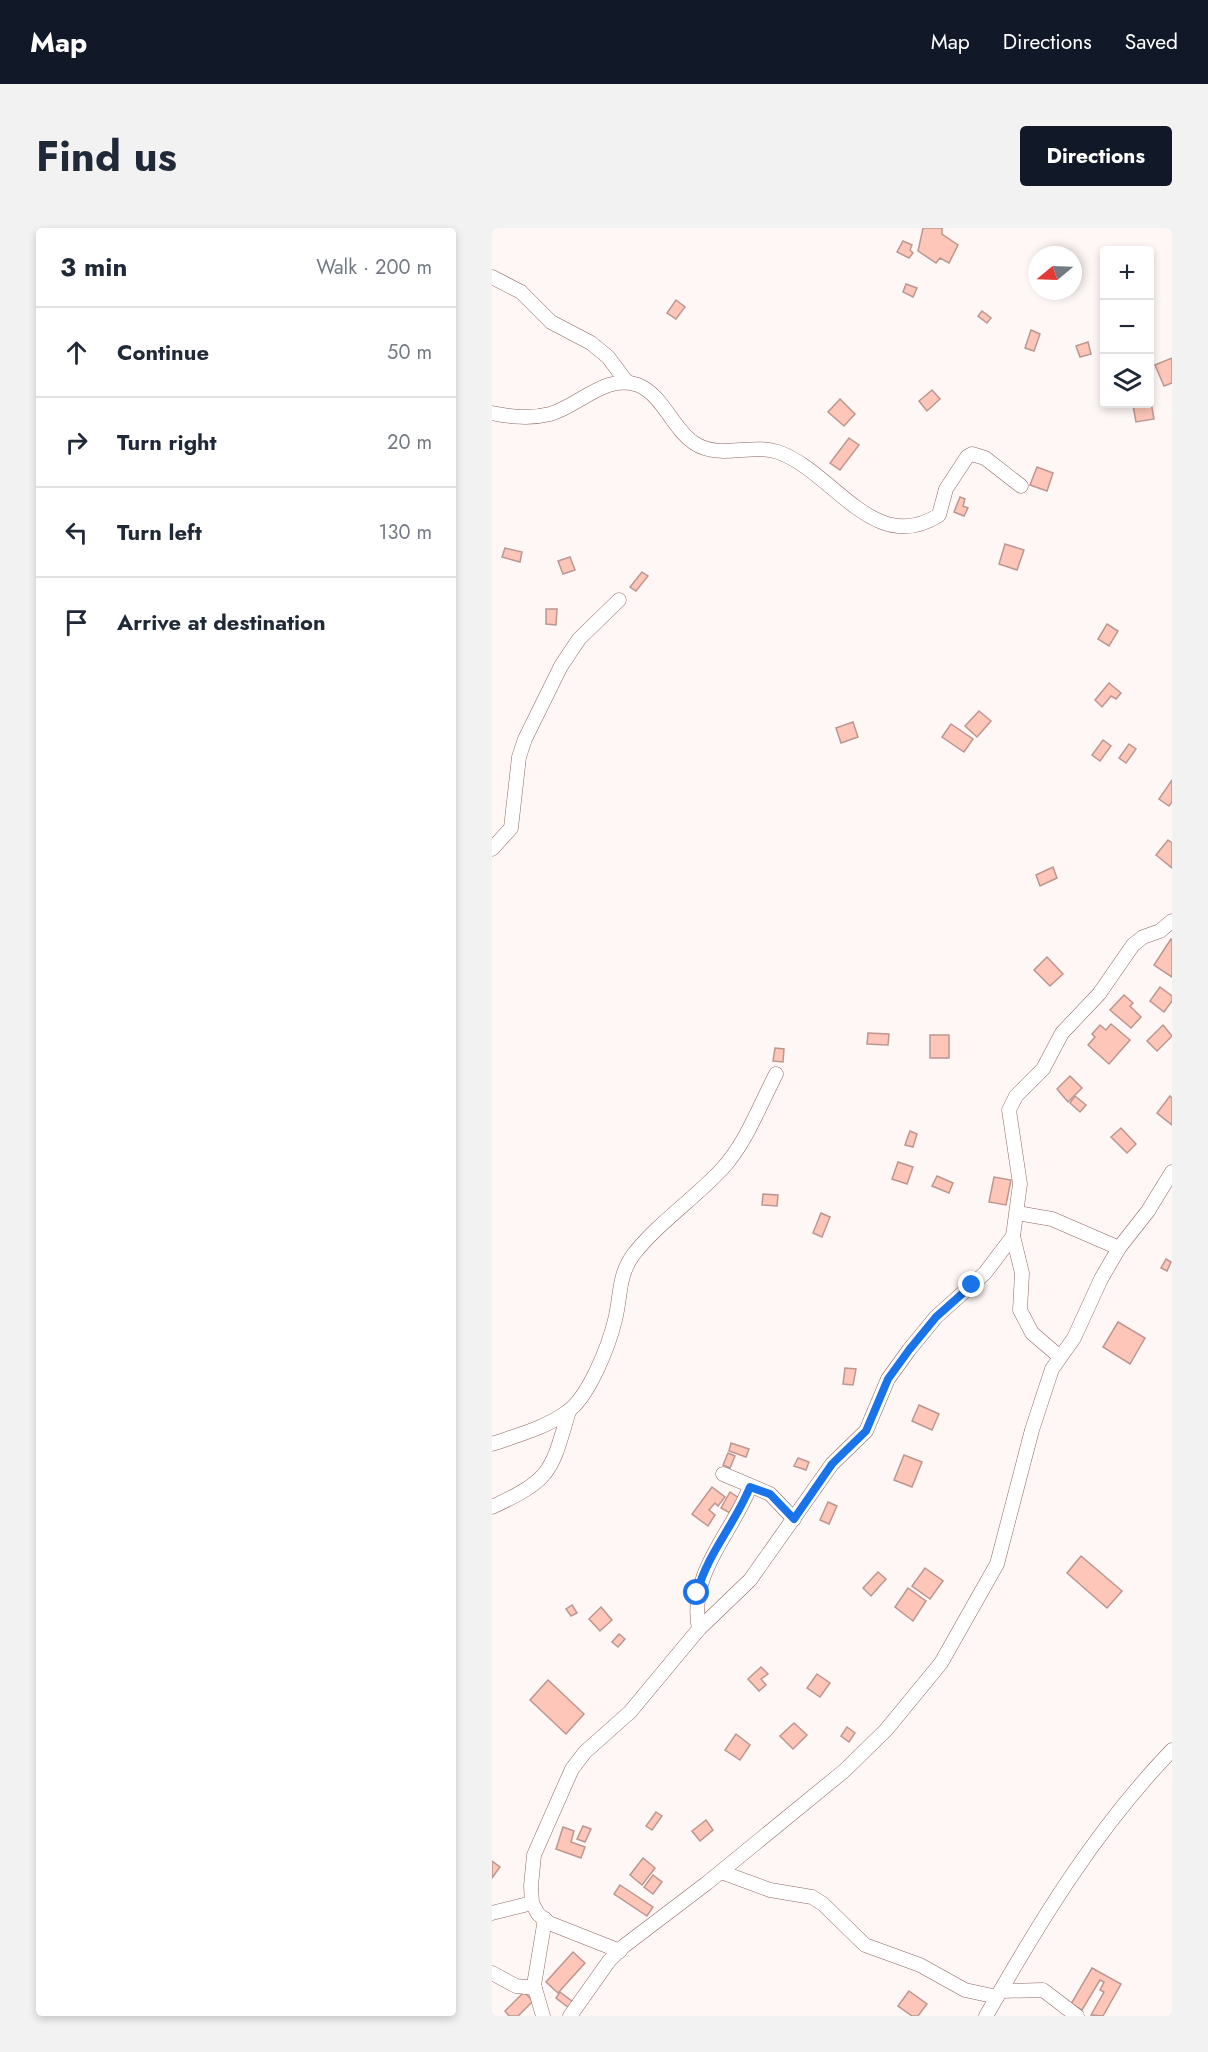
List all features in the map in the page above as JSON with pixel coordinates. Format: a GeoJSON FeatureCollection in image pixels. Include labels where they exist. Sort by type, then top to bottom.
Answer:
{"type":"FeatureCollection","features":[{"type":"Feature","properties":{"kind":"street"},"geometry":{"type":"LineString","coordinates":[[492,277],[521,292],[551,322],[591,343],[608,357],[626,381],[648,391],[686,436],[696,444],[719,451],[772,450],[786,456],[887,526],[904,527],[939,515],[946,489],[961,465],[972,454],[985,458],[1021,486]]}},
{"type":"Feature","properties":{"kind":"street"},"geometry":{"type":"LineString","coordinates":[[492,413],[536,417],[553,413],[611,384],[626,381]]}},
{"type":"Feature","properties":{"kind":"street"},"geometry":{"type":"LineString","coordinates":[[492,849],[511,828],[519,757],[525,739],[561,666],[579,639],[620,600]]}},
{"type":"Feature","properties":{"kind":"street"},"geometry":{"type":"LineString","coordinates":[[1060,1357],[1032,1333],[1023,1317],[1019,1294],[1021,1268],[1013,1236],[1020,1177],[1009,1115],[1013,1100],[1043,1069],[1062,1033],[1099,994],[1133,945],[1160,931],[1172,921]]}},
{"type":"Feature","properties":{"kind":"street"},"geometry":{"type":"LineString","coordinates":[[492,1507],[532,1488],[555,1460],[569,1411],[593,1376],[605,1350],[615,1320],[623,1270],[635,1253],[724,1167],[753,1121],[776,1074]]}},
{"type":"Feature","properties":{"kind":"street"},"geometry":{"type":"LineString","coordinates":[[570,2016],[620,1951],[844,1771],[886,1730],[941,1663],[997,1564],[1046,1384],[1060,1357],[1074,1338],[1101,1279],[1119,1248],[1148,1211],[1172,1172]]}},
{"type":"Feature","properties":{"kind":"street"},"geometry":{"type":"LineString","coordinates":[[1017,1213],[1052,1219],[1119,1248]]}},
{"type":"Feature","properties":{"kind":"street"},"geometry":{"type":"LineString","coordinates":[[620,1951],[545,1919],[538,1914],[532,1903],[534,1855],[572,1769],[585,1752],[630,1712],[699,1629],[750,1580],[832,1464],[866,1431],[888,1379],[909,1350],[936,1317],[985,1273],[1013,1236]]}},
{"type":"Feature","properties":{"kind":"street"},"geometry":{"type":"LineString","coordinates":[[492,1444],[539,1428],[569,1411]]}},
{"type":"Feature","properties":{"kind":"street"},"geometry":{"type":"LineString","coordinates":[[723,1474],[770,1494],[794,1519]]}},
{"type":"Feature","properties":{"kind":"street"},"geometry":{"type":"LineString","coordinates":[[699,1629],[697,1593],[704,1569],[742,1507],[750,1487]]}},
{"type":"Feature","properties":{"kind":"street"},"geometry":{"type":"LineString","coordinates":[[986,2016],[1056,1897],[1138,1786],[1172,1750]]}},
{"type":"Feature","properties":{"kind":"street"},"geometry":{"type":"LineString","coordinates":[[721,1872],[770,1890],[812,1897],[823,1904],[865,1945],[920,1965],[965,1990],[999,1994],[1043,1990],[1077,2016]]}},
{"type":"Feature","properties":{"kind":"street"},"geometry":{"type":"LineString","coordinates":[[492,1913],[532,1903]]}},
{"type":"Feature","properties":{"kind":"street"},"geometry":{"type":"LineString","coordinates":[[543,2016],[535,1988],[545,1919]]}},
{"type":"Feature","properties":{"kind":"street"},"geometry":{"type":"LineString","coordinates":[[492,1973],[516,1986],[535,1988]]}},
{"type":"Feature","properties":{"kind":"building"},"geometry":{"type":"Polygon","coordinates":[[[923,228],[942,228],[942,234],[958,245],[949,263],[940,258],[936,263],[918,251],[923,228]]]}},
{"type":"Feature","properties":{"kind":"building"},"geometry":{"type":"Polygon","coordinates":[[[903,241],[912,245],[910,250],[913,253],[909,258],[897,252],[903,241]]]}},
{"type":"Feature","properties":{"kind":"building"},"geometry":{"type":"Polygon","coordinates":[[[906,284],[917,288],[913,297],[903,292],[906,284]]]}},
{"type":"Feature","properties":{"kind":"building"},"geometry":{"type":"Polygon","coordinates":[[[676,300],[685,307],[676,319],[667,313],[676,300]]]}},
{"type":"Feature","properties":{"kind":"building"},"geometry":{"type":"Polygon","coordinates":[[[982,311],[991,318],[987,323],[978,316],[982,311]]]}},
{"type":"Feature","properties":{"kind":"building"},"geometry":{"type":"Polygon","coordinates":[[[1031,330],[1040,334],[1034,351],[1025,348],[1031,330]]]}},
{"type":"Feature","properties":{"kind":"building"},"geometry":{"type":"Polygon","coordinates":[[[1088,342],[1091,354],[1080,357],[1076,346],[1088,342]]]}},
{"type":"Feature","properties":{"kind":"building"},"geometry":{"type":"Polygon","coordinates":[[[1172,358],[1172,383],[1164,386],[1155,365],[1172,358]]]}},
{"type":"Feature","properties":{"kind":"building"},"geometry":{"type":"Polygon","coordinates":[[[932,390],[940,399],[927,411],[919,401],[932,390]]]}},
{"type":"Feature","properties":{"kind":"building"},"geometry":{"type":"Polygon","coordinates":[[[840,399],[855,414],[844,426],[828,412],[840,399]]]}},
{"type":"Feature","properties":{"kind":"building"},"geometry":{"type":"Polygon","coordinates":[[[1134,408],[1152,408],[1154,419],[1136,422],[1134,408]]]}},
{"type":"Feature","properties":{"kind":"building"},"geometry":{"type":"Polygon","coordinates":[[[849,438],[859,445],[840,470],[830,463],[849,438]]]}},
{"type":"Feature","properties":{"kind":"building"},"geometry":{"type":"Polygon","coordinates":[[[1037,467],[1053,473],[1047,491],[1030,485],[1037,467]]]}},
{"type":"Feature","properties":{"kind":"building"},"geometry":{"type":"Polygon","coordinates":[[[960,497],[965,499],[963,506],[968,508],[964,516],[954,512],[960,497]]]}},
{"type":"Feature","properties":{"kind":"building"},"geometry":{"type":"Polygon","coordinates":[[[1005,544],[1024,550],[1017,570],[999,564],[1005,544]]]}},
{"type":"Feature","properties":{"kind":"building"},"geometry":{"type":"Polygon","coordinates":[[[505,548],[522,552],[520,562],[502,557],[505,548]]]}},
{"type":"Feature","properties":{"kind":"building"},"geometry":{"type":"Polygon","coordinates":[[[570,557],[575,570],[563,574],[558,561],[570,557]]]}},
{"type":"Feature","properties":{"kind":"building"},"geometry":{"type":"Polygon","coordinates":[[[642,572],[648,576],[636,591],[630,587],[642,572]]]}},
{"type":"Feature","properties":{"kind":"building"},"geometry":{"type":"Polygon","coordinates":[[[546,609],[557,609],[556,625],[546,624],[546,609]]]}},
{"type":"Feature","properties":{"kind":"building"},"geometry":{"type":"Polygon","coordinates":[[[1107,624],[1118,631],[1109,646],[1098,639],[1107,624]]]}},
{"type":"Feature","properties":{"kind":"building"},"geometry":{"type":"Polygon","coordinates":[[[1109,683],[1121,693],[1116,699],[1111,696],[1102,707],[1095,700],[1109,683]]]}},
{"type":"Feature","properties":{"kind":"building"},"geometry":{"type":"Polygon","coordinates":[[[979,711],[991,721],[977,737],[965,726],[979,711]]]}},
{"type":"Feature","properties":{"kind":"building"},"geometry":{"type":"Polygon","coordinates":[[[853,722],[858,737],[841,743],[836,728],[853,722]]]}},
{"type":"Feature","properties":{"kind":"building"},"geometry":{"type":"Polygon","coordinates":[[[951,724],[973,739],[964,752],[942,737],[951,724]]]}},
{"type":"Feature","properties":{"kind":"building"},"geometry":{"type":"Polygon","coordinates":[[[1103,740],[1111,746],[1100,761],[1092,755],[1103,740]]]}},
{"type":"Feature","properties":{"kind":"building"},"geometry":{"type":"Polygon","coordinates":[[[1129,744],[1136,749],[1126,763],[1119,758],[1129,744]]]}},
{"type":"Feature","properties":{"kind":"building"},"geometry":{"type":"Polygon","coordinates":[[[1172,780],[1172,802],[1169,806],[1159,799],[1172,780]]]}},
{"type":"Feature","properties":{"kind":"building"},"geometry":{"type":"Polygon","coordinates":[[[1168,840],[1172,843],[1172,868],[1156,855],[1168,840]]]}},
{"type":"Feature","properties":{"kind":"building"},"geometry":{"type":"Polygon","coordinates":[[[1053,867],[1057,878],[1040,886],[1036,875],[1053,867]]]}},
{"type":"Feature","properties":{"kind":"building"},"geometry":{"type":"Polygon","coordinates":[[[1172,940],[1172,977],[1154,965],[1172,940]]]}},
{"type":"Feature","properties":{"kind":"building"},"geometry":{"type":"Polygon","coordinates":[[[1047,957],[1063,974],[1050,986],[1034,970],[1047,957]]]}},
{"type":"Feature","properties":{"kind":"building"},"geometry":{"type":"Polygon","coordinates":[[[1160,987],[1172,996],[1172,1001],[1164,1012],[1150,1001],[1160,987]]]}},
{"type":"Feature","properties":{"kind":"building"},"geometry":{"type":"Polygon","coordinates":[[[1124,995],[1133,1003],[1130,1006],[1141,1017],[1131,1028],[1110,1010],[1124,995]]]}},
{"type":"Feature","properties":{"kind":"building"},"geometry":{"type":"Polygon","coordinates":[[[1111,1024],[1130,1040],[1109,1064],[1088,1045],[1095,1037],[1092,1034],[1100,1025],[1106,1030],[1111,1024]]]}},
{"type":"Feature","properties":{"kind":"building"},"geometry":{"type":"Polygon","coordinates":[[[1163,1025],[1172,1036],[1157,1051],[1147,1041],[1163,1025]]]}},
{"type":"Feature","properties":{"kind":"building"},"geometry":{"type":"Polygon","coordinates":[[[868,1033],[889,1034],[888,1045],[867,1044],[868,1033]]]}},
{"type":"Feature","properties":{"kind":"building"},"geometry":{"type":"Polygon","coordinates":[[[930,1035],[949,1035],[949,1058],[930,1058],[930,1035]]]}},
{"type":"Feature","properties":{"kind":"building"},"geometry":{"type":"Polygon","coordinates":[[[775,1048],[784,1049],[783,1062],[773,1061],[775,1048]]]}},
{"type":"Feature","properties":{"kind":"building"},"geometry":{"type":"Polygon","coordinates":[[[1070,1076],[1082,1088],[1068,1102],[1057,1089],[1070,1076]]]}},
{"type":"Feature","properties":{"kind":"building"},"geometry":{"type":"Polygon","coordinates":[[[1075,1096],[1086,1105],[1080,1112],[1070,1103],[1075,1096]]]}},
{"type":"Feature","properties":{"kind":"building"},"geometry":{"type":"Polygon","coordinates":[[[1170,1096],[1172,1098],[1172,1125],[1157,1113],[1170,1096]]]}},
{"type":"Feature","properties":{"kind":"building"},"geometry":{"type":"Polygon","coordinates":[[[1121,1128],[1136,1144],[1127,1153],[1111,1137],[1121,1128]]]}},
{"type":"Feature","properties":{"kind":"building"},"geometry":{"type":"Polygon","coordinates":[[[910,1131],[917,1134],[913,1147],[905,1145],[910,1131]]]}},
{"type":"Feature","properties":{"kind":"building"},"geometry":{"type":"Polygon","coordinates":[[[898,1162],[913,1167],[907,1184],[892,1179],[898,1162]]]}},
{"type":"Feature","properties":{"kind":"building"},"geometry":{"type":"Polygon","coordinates":[[[937,1176],[953,1183],[949,1193],[932,1186],[937,1176]]]}},
{"type":"Feature","properties":{"kind":"building"},"geometry":{"type":"Polygon","coordinates":[[[994,1177],[1011,1180],[1006,1205],[989,1202],[994,1177]]]}},
{"type":"Feature","properties":{"kind":"building"},"geometry":{"type":"Polygon","coordinates":[[[763,1194],[778,1195],[777,1206],[762,1205],[763,1194]]]}},
{"type":"Feature","properties":{"kind":"building"},"geometry":{"type":"Polygon","coordinates":[[[821,1213],[830,1217],[822,1237],[813,1233],[821,1213]]]}},
{"type":"Feature","properties":{"kind":"building"},"geometry":{"type":"Polygon","coordinates":[[[1166,1259],[1171,1262],[1167,1271],[1161,1268],[1166,1259]]]}},
{"type":"Feature","properties":{"kind":"building"},"geometry":{"type":"Polygon","coordinates":[[[1118,1322],[1145,1338],[1130,1364],[1103,1347],[1118,1322]]]}},
{"type":"Feature","properties":{"kind":"building"},"geometry":{"type":"Polygon","coordinates":[[[845,1368],[856,1369],[853,1385],[843,1384],[845,1368]]]}},
{"type":"Feature","properties":{"kind":"building"},"geometry":{"type":"Polygon","coordinates":[[[919,1405],[939,1414],[932,1430],[912,1421],[919,1405]]]}},
{"type":"Feature","properties":{"kind":"building"},"geometry":{"type":"Polygon","coordinates":[[[731,1443],[749,1449],[746,1457],[729,1451],[731,1443]]]}},
{"type":"Feature","properties":{"kind":"building"},"geometry":{"type":"Polygon","coordinates":[[[728,1453],[735,1456],[730,1468],[723,1465],[728,1453]]]}},
{"type":"Feature","properties":{"kind":"building"},"geometry":{"type":"Polygon","coordinates":[[[904,1455],[922,1462],[912,1487],[894,1480],[904,1455]]]}},
{"type":"Feature","properties":{"kind":"building"},"geometry":{"type":"Polygon","coordinates":[[[798,1458],[809,1462],[806,1470],[794,1466],[798,1458]]]}},
{"type":"Feature","properties":{"kind":"building"},"geometry":{"type":"Polygon","coordinates":[[[712,1487],[725,1497],[718,1506],[715,1503],[709,1510],[715,1515],[708,1526],[692,1514],[712,1487]]]}},
{"type":"Feature","properties":{"kind":"building"},"geometry":{"type":"Polygon","coordinates":[[[730,1492],[739,1498],[730,1513],[721,1508],[730,1492]]]}},
{"type":"Feature","properties":{"kind":"building"},"geometry":{"type":"Polygon","coordinates":[[[828,1502],[837,1506],[829,1524],[820,1520],[828,1502]]]}},
{"type":"Feature","properties":{"kind":"building"},"geometry":{"type":"Polygon","coordinates":[[[1081,1556],[1122,1591],[1107,1608],[1067,1573],[1081,1556]]]}},
{"type":"Feature","properties":{"kind":"building"},"geometry":{"type":"Polygon","coordinates":[[[925,1568],[943,1581],[930,1599],[912,1586],[925,1568]]]}},
{"type":"Feature","properties":{"kind":"building"},"geometry":{"type":"Polygon","coordinates":[[[878,1572],[886,1579],[871,1596],[863,1588],[878,1572]]]}},
{"type":"Feature","properties":{"kind":"building"},"geometry":{"type":"Polygon","coordinates":[[[908,1588],[926,1601],[913,1621],[895,1607],[908,1588]]]}},
{"type":"Feature","properties":{"kind":"building"},"geometry":{"type":"Polygon","coordinates":[[[572,1605],[577,1613],[571,1616],[566,1609],[572,1605]]]}},
{"type":"Feature","properties":{"kind":"building"},"geometry":{"type":"Polygon","coordinates":[[[601,1607],[612,1620],[600,1631],[589,1619],[601,1607]]]}},
{"type":"Feature","properties":{"kind":"building"},"geometry":{"type":"Polygon","coordinates":[[[619,1634],[625,1639],[618,1647],[612,1642],[619,1634]]]}},
{"type":"Feature","properties":{"kind":"building"},"geometry":{"type":"Polygon","coordinates":[[[761,1667],[768,1674],[761,1679],[766,1685],[759,1691],[748,1679],[761,1667]]]}},
{"type":"Feature","properties":{"kind":"building"},"geometry":{"type":"Polygon","coordinates":[[[817,1674],[830,1683],[820,1697],[807,1688],[817,1674]]]}},
{"type":"Feature","properties":{"kind":"building"},"geometry":{"type":"Polygon","coordinates":[[[548,1680],[584,1714],[566,1734],[530,1700],[548,1680]]]}},
{"type":"Feature","properties":{"kind":"building"},"geometry":{"type":"Polygon","coordinates":[[[794,1723],[807,1735],[793,1749],[780,1736],[794,1723]]]}},
{"type":"Feature","properties":{"kind":"building"},"geometry":{"type":"Polygon","coordinates":[[[847,1727],[855,1733],[849,1742],[841,1736],[847,1727]]]}},
{"type":"Feature","properties":{"kind":"building"},"geometry":{"type":"Polygon","coordinates":[[[736,1734],[750,1745],[740,1760],[725,1750],[736,1734]]]}},
{"type":"Feature","properties":{"kind":"building"},"geometry":{"type":"Polygon","coordinates":[[[656,1812],[662,1816],[652,1830],[646,1826],[656,1812]]]}},
{"type":"Feature","properties":{"kind":"building"},"geometry":{"type":"Polygon","coordinates":[[[706,1820],[713,1830],[700,1841],[692,1831],[706,1820]]]}},
{"type":"Feature","properties":{"kind":"building"},"geometry":{"type":"Polygon","coordinates":[[[583,1826],[591,1829],[585,1842],[577,1839],[583,1826]]]}},
{"type":"Feature","properties":{"kind":"building"},"geometry":{"type":"Polygon","coordinates":[[[563,1827],[574,1831],[571,1842],[585,1847],[581,1858],[556,1849],[563,1827]]]}},
{"type":"Feature","properties":{"kind":"building"},"geometry":{"type":"Polygon","coordinates":[[[643,1858],[655,1868],[642,1885],[630,1875],[643,1858]]]}},
{"type":"Feature","properties":{"kind":"building"},"geometry":{"type":"Polygon","coordinates":[[[492,1861],[500,1867],[492,1878],[492,1861]]]}},
{"type":"Feature","properties":{"kind":"building"},"geometry":{"type":"Polygon","coordinates":[[[653,1875],[662,1882],[653,1894],[644,1887],[653,1875]]]}},
{"type":"Feature","properties":{"kind":"building"},"geometry":{"type":"Polygon","coordinates":[[[620,1885],[653,1907],[647,1916],[614,1894],[620,1885]]]}},
{"type":"Feature","properties":{"kind":"building"},"geometry":{"type":"Polygon","coordinates":[[[573,1952],[585,1963],[558,1993],[546,1982],[573,1952]]]}},
{"type":"Feature","properties":{"kind":"building"},"geometry":{"type":"Polygon","coordinates":[[[1092,1968],[1121,1984],[1103,2016],[1091,2015],[1104,1992],[1100,1990],[1104,1982],[1100,1980],[1082,2010],[1071,2004],[1092,1968]]]}},
{"type":"Feature","properties":{"kind":"building"},"geometry":{"type":"Polygon","coordinates":[[[909,1991],[927,2004],[918,2016],[912,2016],[898,2006],[909,1991]]]}},
{"type":"Feature","properties":{"kind":"building"},"geometry":{"type":"Polygon","coordinates":[[[524,1992],[533,2001],[518,2016],[509,2016],[505,2011],[524,1992]]]}},
{"type":"Feature","properties":{"kind":"building"},"geometry":{"type":"Polygon","coordinates":[[[560,1992],[573,2002],[569,2008],[556,1998],[560,1992]]]}},
{"type":"Feature","properties":{"kind":"route"},"geometry":{"type":"LineString","coordinates":[[697,1593],[704,1569],[742,1507],[750,1487],[770,1494],[794,1519],[832,1464],[866,1431],[888,1379],[909,1350],[936,1317],[972,1285]]}}]}
